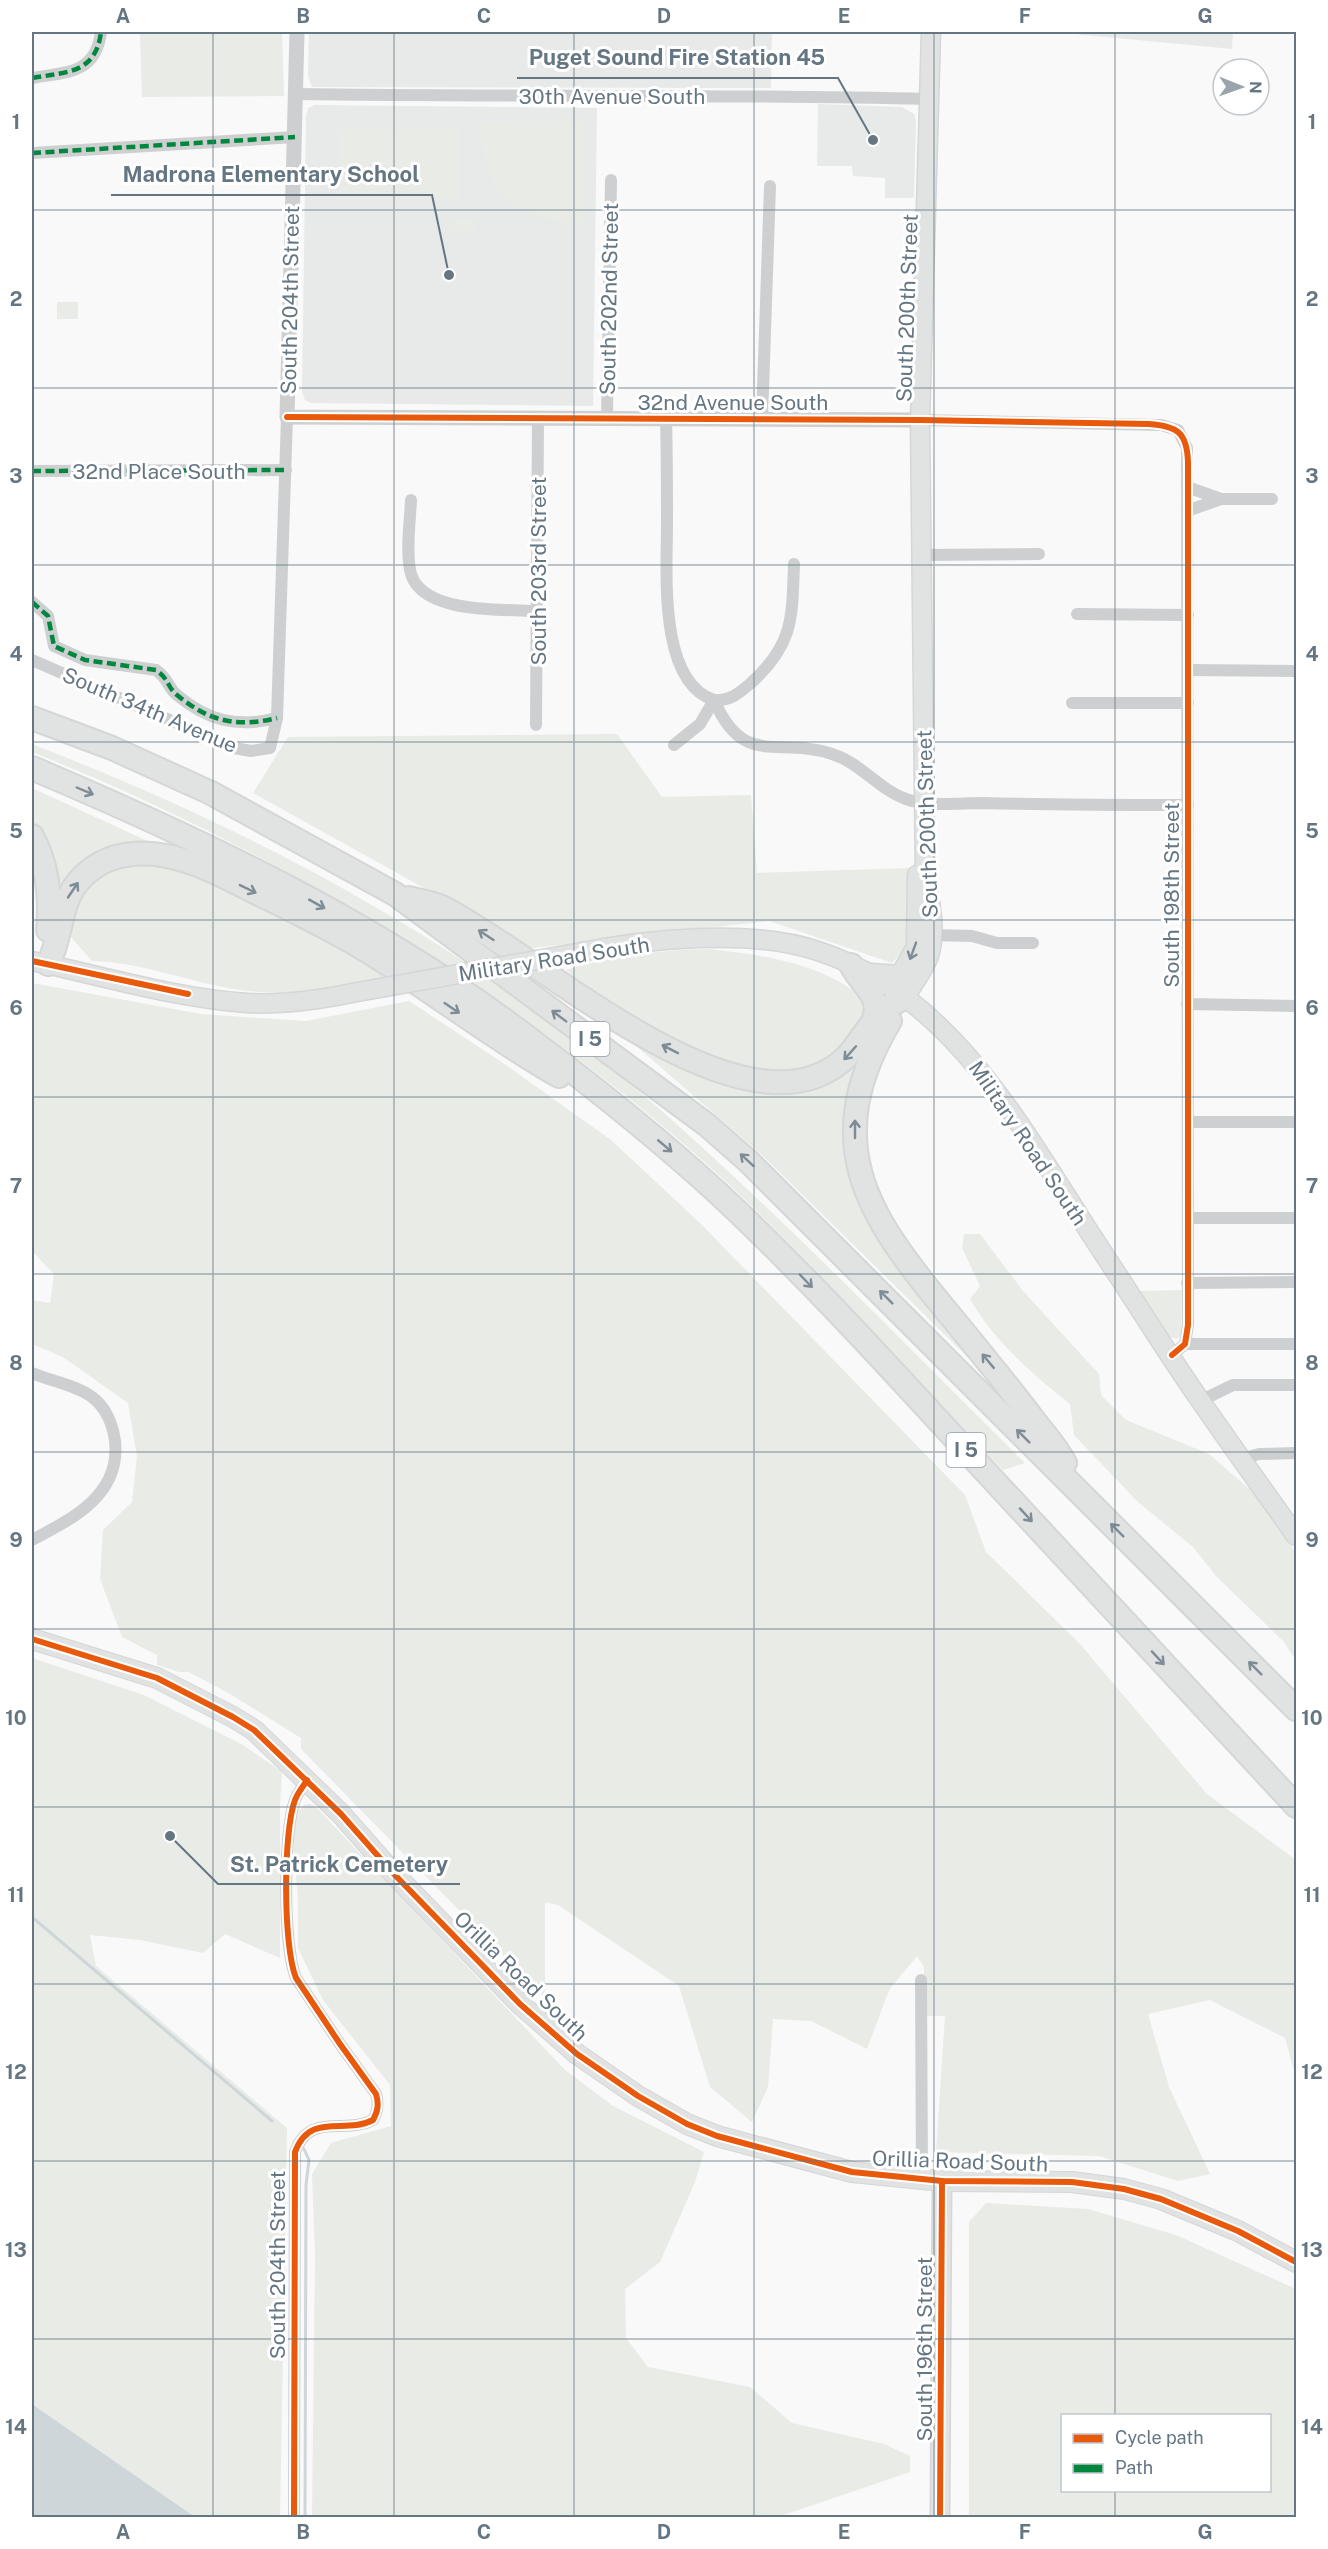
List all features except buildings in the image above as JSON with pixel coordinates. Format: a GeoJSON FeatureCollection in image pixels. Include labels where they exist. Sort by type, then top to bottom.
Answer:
{"type":"FeatureCollection","features":[{"type":"Feature","properties":{"kind":"highway","name":"I 5"},"geometry":{"type":"LineString","coordinates":[[32,718],[112,748],[211,793],[395,894],[707,1125],[748,1161],[1296,1709]]}},
{"type":"Feature","properties":{"kind":"highway","name":"I 5"},"geometry":{"type":"LineString","coordinates":[[32,768],[145,816],[219,851],[429,969],[518,1030],[676,1155],[792,1266],[885,1363],[1296,1806]]}},
{"type":"Feature","properties":{"kind":"highway"},"geometry":{"type":"LineString","coordinates":[[32,836],[40,853],[48,885],[49,917],[45,948],[40,963]]}},
{"type":"Feature","properties":{"kind":"highway"},"geometry":{"type":"LineString","coordinates":[[40,963],[57,947],[66,900],[86,874],[101,863],[119,856],[143,854],[168,856],[198,865],[364,949],[528,1059],[619,1110]]}},
{"type":"Feature","properties":{"kind":"highway"},"geometry":{"type":"LineString","coordinates":[[395,894],[442,907],[623,1023],[688,1059],[739,1077],[783,1083],[818,1075],[849,1057],[883,1010],[905,997]]}},
{"type":"Feature","properties":{"kind":"highway"},"geometry":{"type":"LineString","coordinates":[[859,969],[876,1000],[877,1012],[873,1023]]}},
{"type":"Feature","properties":{"kind":"highway"},"geometry":{"type":"LineString","coordinates":[[905,997],[877,1043],[859,1092],[856,1107],[856,1141],[864,1187],[878,1218],[901,1255],[995,1370],[1064,1460],[1064,1477]]}},
{"type":"Feature","properties":{"kind":"main road","name":"South 200th Street"},"geometry":{"type":"LineString","coordinates":[[905,997],[929,955],[931,901],[925,880],[921,420],[931,32]]}},
{"type":"Feature","properties":{"kind":"main road"},"geometry":{"type":"LineString","coordinates":[[859,969],[900,975],[914,953],[918,862],[925,854]]}},
{"type":"Feature","properties":{"kind":"main road","name":"Military Road South"},"geometry":{"type":"LineString","coordinates":[[40,963],[120,981],[248,1003],[305,1001],[625,944],[756,939],[818,951],[859,969],[905,997],[962,1048],[1001,1097],[1178,1350],[1200,1401],[1295,1531]]}},
{"type":"Feature","properties":{"kind":"main road","name":"Orillia Road South"},"geometry":{"type":"LineString","coordinates":[[32,1639],[157,1678],[233,1716],[254,1730],[307,1780],[520,2004],[577,2054],[638,2096],[687,2124],[717,2136],[841,2170],[942,2181],[1072,2181],[1124,2189],[1161,2199],[1192,2211],[1239,2231],[1296,2262]]}},
{"type":"Feature","properties":{"kind":"main road","name":"South 196th Street"},"geometry":{"type":"LineString","coordinates":[[940,2517],[942,2181]]}},
{"type":"Feature","properties":{"kind":"street"},"geometry":{"type":"LineString","coordinates":[[32,78],[86,65],[98,49],[101,32]]}},
{"type":"Feature","properties":{"kind":"street","name":"South 204th Street"},"geometry":{"type":"LineString","coordinates":[[270,748],[277,718],[297,32]]}},
{"type":"Feature","properties":{"kind":"street","name":"30th Avenue South"},"geometry":{"type":"LineString","coordinates":[[296,94],[507,97],[786,96],[928,99]]}},
{"type":"Feature","properties":{"kind":"street"},"geometry":{"type":"LineString","coordinates":[[32,153],[294,137]]}},
{"type":"Feature","properties":{"kind":"street","name":"South 202nd Street"},"geometry":{"type":"LineString","coordinates":[[607,418],[611,180]]}},
{"type":"Feature","properties":{"kind":"street"},"geometry":{"type":"LineString","coordinates":[[762,419],[770,186]]}},
{"type":"Feature","properties":{"kind":"street","name":"32nd Avenue South"},"geometry":{"type":"LineString","coordinates":[[287,417],[921,420],[1149,424],[1178,430]]}},
{"type":"Feature","properties":{"kind":"street","name":"South 203rd Street"},"geometry":{"type":"LineString","coordinates":[[536,725],[538,418]]}},
{"type":"Feature","properties":{"kind":"street"},"geometry":{"type":"LineString","coordinates":[[666,418],[669,627],[676,652],[686,674],[699,693],[714,700],[729,699],[739,693],[767,667],[780,650],[791,622],[794,564]]}},
{"type":"Feature","properties":{"kind":"street","name":"South 198th Street"},"geometry":{"type":"LineString","coordinates":[[1178,430],[1187,448],[1188,615],[1188,1326],[1178,1350]]}},
{"type":"Feature","properties":{"kind":"street","name":"32nd Place South"},"geometry":{"type":"LineString","coordinates":[[32,471],[286,470]]}},
{"type":"Feature","properties":{"kind":"street"},"geometry":{"type":"LineString","coordinates":[[1187,487],[1221,499],[1272,499]]}},
{"type":"Feature","properties":{"kind":"street"},"geometry":{"type":"LineString","coordinates":[[1187,511],[1221,499]]}},
{"type":"Feature","properties":{"kind":"street"},"geometry":{"type":"LineString","coordinates":[[411,500],[408,545],[410,572],[425,594],[458,606],[538,611]]}},
{"type":"Feature","properties":{"kind":"street"},"geometry":{"type":"LineString","coordinates":[[921,555],[1039,554]]}},
{"type":"Feature","properties":{"kind":"street"},"geometry":{"type":"LineString","coordinates":[[32,602],[48,616],[54,646],[62,651],[85,660],[156,670],[167,679],[175,693],[221,720],[246,724],[277,718]]}},
{"type":"Feature","properties":{"kind":"street"},"geometry":{"type":"LineString","coordinates":[[1077,614],[1188,615]]}},
{"type":"Feature","properties":{"kind":"street","name":"South 34th Avenue"},"geometry":{"type":"LineString","coordinates":[[32,660],[234,748],[251,751],[270,748]]}},
{"type":"Feature","properties":{"kind":"street"},"geometry":{"type":"LineString","coordinates":[[1188,670],[1296,671]]}},
{"type":"Feature","properties":{"kind":"street"},"geometry":{"type":"LineString","coordinates":[[674,745],[700,724],[714,700]]}},
{"type":"Feature","properties":{"kind":"street"},"geometry":{"type":"LineString","coordinates":[[714,700],[729,728],[746,742],[765,747],[812,749],[832,754],[862,769],[905,799],[924,802],[1188,805]]}},
{"type":"Feature","properties":{"kind":"street"},"geometry":{"type":"LineString","coordinates":[[1072,703],[1188,703]]}},
{"type":"Feature","properties":{"kind":"street"},"geometry":{"type":"LineString","coordinates":[[930,935],[972,936],[997,943],[1033,943]]}},
{"type":"Feature","properties":{"kind":"street"},"geometry":{"type":"LineString","coordinates":[[1187,1004],[1296,1006]]}},
{"type":"Feature","properties":{"kind":"street"},"geometry":{"type":"LineString","coordinates":[[1188,1122],[1296,1122]]}},
{"type":"Feature","properties":{"kind":"street"},"geometry":{"type":"LineString","coordinates":[[1188,1218],[1296,1218]]}},
{"type":"Feature","properties":{"kind":"street"},"geometry":{"type":"LineString","coordinates":[[1187,1282],[1296,1282]]}},
{"type":"Feature","properties":{"kind":"street"},"geometry":{"type":"LineString","coordinates":[[1178,1350],[1296,1344]]}},
{"type":"Feature","properties":{"kind":"street"},"geometry":{"type":"LineString","coordinates":[[32,1373],[85,1393],[102,1407],[111,1423],[116,1450],[107,1484],[99,1496],[77,1514],[32,1540]]}},
{"type":"Feature","properties":{"kind":"street"},"geometry":{"type":"LineString","coordinates":[[1200,1401],[1233,1385],[1296,1384]]}},
{"type":"Feature","properties":{"kind":"street"},"geometry":{"type":"LineString","coordinates":[[1241,1459],[1259,1454],[1296,1453]]}},
{"type":"Feature","properties":{"kind":"street","name":"South 204th Street"},"geometry":{"type":"LineString","coordinates":[[294,2517],[295,2152],[298,2144],[325,2125],[360,2125],[373,2120],[377,2113],[378,2102],[376,2094],[333,2035],[296,1978],[292,1966],[287,1897],[289,1824],[294,1801],[307,1780]]}},
{"type":"Feature","properties":{"kind":"street"},"geometry":{"type":"LineString","coordinates":[[921,1980],[922,2179]]}},
{"type":"Feature","properties":{"kind":"shaded area"},"geometry":{"type":"Polygon","coordinates":[[[140,32],[282,32],[284,96],[142,97],[140,32]]]}},
{"type":"Feature","properties":{"kind":"shaded area"},"geometry":{"type":"Polygon","coordinates":[[[309,32],[772,32],[771,88],[312,87],[308,76],[309,32]]]}},
{"type":"Feature","properties":{"kind":"shaded area"},"geometry":{"type":"Polygon","coordinates":[[[1053,32],[1233,32],[1232,49],[1053,32]]]}},
{"type":"Feature","properties":{"kind":"shaded area"},"geometry":{"type":"Polygon","coordinates":[[[818,104],[902,107],[914,114],[916,120],[914,198],[885,198],[885,178],[853,176],[852,166],[817,166],[818,104]]]}},
{"type":"Feature","properties":{"kind":"shaded area"},"geometry":{"type":"Polygon","coordinates":[[[315,105],[597,108],[593,406],[311,403],[305,400],[302,392],[306,116],[308,108],[315,105]]]}},
{"type":"Feature","properties":{"kind":"shaded area"},"geometry":{"type":"Polygon","coordinates":[[[578,121],[585,129],[583,223],[537,217],[520,210],[506,200],[495,186],[487,168],[481,122],[578,121]]]}},
{"type":"Feature","properties":{"kind":"shaded area"},"geometry":{"type":"Polygon","coordinates":[[[459,128],[460,199],[339,200],[339,129],[459,128]]]}},
{"type":"Feature","properties":{"kind":"shaded area"},"geometry":{"type":"Polygon","coordinates":[[[450,219],[475,219],[475,233],[450,233],[450,219]]]}},
{"type":"Feature","properties":{"kind":"shaded area"},"geometry":{"type":"Polygon","coordinates":[[[57,302],[78,302],[78,319],[57,319],[57,302]]]}},
{"type":"Feature","properties":{"kind":"shaded area"},"geometry":{"type":"Polygon","coordinates":[[[617,734],[662,797],[751,795],[757,873],[911,868],[910,942],[892,963],[769,921],[532,948],[253,793],[288,737],[617,734]]]}},
{"type":"Feature","properties":{"kind":"shaded area"},"geometry":{"type":"Polygon","coordinates":[[[32,744],[146,791],[256,842],[363,900],[468,964],[450,968],[349,907],[246,850],[141,799],[32,752],[32,744]]]}},
{"type":"Feature","properties":{"kind":"shaded area"},"geometry":{"type":"Polygon","coordinates":[[[32,788],[167,850],[134,847],[54,905],[47,857],[32,822],[32,788]]]}},
{"type":"Feature","properties":{"kind":"shaded area"},"geometry":{"type":"Polygon","coordinates":[[[140,865],[172,868],[211,882],[317,935],[390,977],[315,990],[259,992],[221,987],[130,965],[92,961],[71,937],[70,914],[83,891],[108,870],[140,865]]]}},
{"type":"Feature","properties":{"kind":"shaded area"},"geometry":{"type":"Polygon","coordinates":[[[707,949],[771,958],[831,977],[866,1000],[867,1015],[843,1046],[820,1064],[790,1071],[748,1068],[707,1054],[607,1003],[566,970],[636,955],[707,949]]]}},
{"type":"Feature","properties":{"kind":"shaded area"},"geometry":{"type":"Polygon","coordinates":[[[489,979],[589,1051],[683,1130],[813,1252],[1025,1463],[1003,1470],[793,1247],[728,1184],[622,1093],[472,983],[489,979]]]}},
{"type":"Feature","properties":{"kind":"shaded area"},"geometry":{"type":"Polygon","coordinates":[[[32,983],[201,1014],[306,1021],[409,1001],[503,1063],[611,1140],[701,1224],[965,1495],[986,1552],[1080,1644],[1207,1794],[1296,1860],[1296,2078],[1285,2038],[1210,2000],[1148,2014],[1169,2087],[1210,2174],[1178,2181],[1099,2156],[936,2152],[945,2016],[924,2016],[924,1967],[917,1956],[889,1990],[867,2049],[811,2021],[773,2019],[768,2087],[752,2122],[710,2087],[679,1986],[558,1905],[545,1902],[545,1998],[301,1749],[301,1738],[230,1694],[189,1672],[179,1672],[157,1665],[157,1655],[122,1637],[100,1579],[103,1530],[132,1502],[137,1457],[128,1403],[63,1357],[32,1344],[32,1300],[50,1303],[54,1274],[32,1251],[32,983]]]}},
{"type":"Feature","properties":{"kind":"shaded area"},"geometry":{"type":"Polygon","coordinates":[[[598,1013],[757,1089],[799,1090],[848,1068],[854,1069],[846,1111],[847,1162],[867,1219],[999,1388],[762,1155],[598,1013]]]}},
{"type":"Feature","properties":{"kind":"shaded area"},"geometry":{"type":"Polygon","coordinates":[[[964,1234],[980,1234],[1023,1291],[1099,1374],[1101,1395],[1126,1420],[1209,1454],[1255,1494],[1296,1553],[1296,1661],[1284,1642],[1216,1576],[1193,1547],[1138,1502],[1074,1435],[1070,1404],[1028,1369],[990,1329],[970,1299],[980,1286],[962,1248],[964,1234]]]}},
{"type":"Feature","properties":{"kind":"shaded area"},"geometry":{"type":"Polygon","coordinates":[[[1182,1290],[1181,1334],[1177,1339],[1169,1337],[1140,1291],[1182,1290]]]}},
{"type":"Feature","properties":{"kind":"shaded area"},"geometry":{"type":"Polygon","coordinates":[[[32,1658],[144,1695],[243,1745],[282,1772],[280,1958],[225,1934],[203,1953],[140,1940],[90,1935],[96,1966],[287,2128],[280,2517],[195,2517],[32,2404],[32,1658]]]}},
{"type":"Feature","properties":{"kind":"shaded area"},"geometry":{"type":"Polygon","coordinates":[[[304,1805],[315,1806],[565,2070],[613,2106],[704,2152],[695,2182],[660,2262],[625,2289],[626,2338],[648,2367],[750,2387],[792,2423],[884,2444],[910,2456],[910,2472],[778,2517],[312,2517],[315,2256],[312,2174],[331,2143],[391,2126],[390,2085],[323,2000],[298,1948],[298,1899],[293,1840],[297,1812],[304,1805]]]}},
{"type":"Feature","properties":{"kind":"shaded area"},"geometry":{"type":"Polygon","coordinates":[[[986,2203],[1088,2209],[1176,2235],[1296,2289],[1296,2517],[969,2517],[969,2222],[986,2203]]]}},
{"type":"Feature","properties":{"kind":"shaded area"},"geometry":{"type":"Polygon","coordinates":[[[32,2404],[195,2517],[32,2517],[32,2404]]]}},
{"type":"Feature","properties":{"kind":"waterway"},"geometry":{"type":"LineString","coordinates":[[32,1917],[272,2121]]}},
{"type":"Feature","properties":{"kind":"waterway"},"geometry":{"type":"LineString","coordinates":[[304,2149],[309,2160],[306,2185],[305,2518]]}},
{"type":"Feature","properties":{"kind":"marked path"},"geometry":{"type":"LineString","coordinates":[[32,78],[67,72],[86,63],[98,46],[101,32]]}},
{"type":"Feature","properties":{"kind":"marked path"},"geometry":{"type":"LineString","coordinates":[[32,153],[295,137]]}},
{"type":"Feature","properties":{"kind":"marked path"},"geometry":{"type":"LineString","coordinates":[[32,471],[286,470]]}},
{"type":"Feature","properties":{"kind":"marked path"},"geometry":{"type":"LineString","coordinates":[[32,602],[48,616],[54,646],[85,660],[156,670],[164,677],[171,689],[189,704],[224,720],[249,722],[277,718]]}},
{"type":"Feature","properties":{"kind":"cycle path"},"geometry":{"type":"LineString","coordinates":[[287,417],[920,420],[1149,424],[1173,429],[1183,437],[1188,462],[1188,1325],[1185,1344],[1172,1355]]}},
{"type":"Feature","properties":{"kind":"cycle path"},"geometry":{"type":"LineString","coordinates":[[32,961],[188,994]]}},
{"type":"Feature","properties":{"kind":"cycle path"},"geometry":{"type":"LineString","coordinates":[[32,1639],[157,1678],[254,1730],[341,1814],[393,1873],[520,2004],[577,2054],[638,2096],[687,2124],[717,2136],[852,2172],[942,2181],[1072,2182],[1124,2189],[1161,2199],[1238,2231],[1296,2262]]}},
{"type":"Feature","properties":{"kind":"cycle path"},"geometry":{"type":"LineString","coordinates":[[294,2518],[295,2152],[302,2139],[319,2128],[351,2126],[373,2120],[378,2104],[376,2094],[296,1978],[292,1962],[286,1889],[288,1837],[295,1800],[307,1780]]}},
{"type":"Feature","properties":{"kind":"cycle path"},"geometry":{"type":"LineString","coordinates":[[940,2518],[942,2181]]}},
{"type":"Feature","properties":{"kind":"place","name":"Puget Sound Fire Station 45"},"geometry":{"type":"Point","coordinates":[873,140]}},
{"type":"Feature","properties":{"kind":"place","name":"Madrona Elementary School"},"geometry":{"type":"Point","coordinates":[449,275]}},
{"type":"Feature","properties":{"kind":"place","name":"St. Patrick Cemetery"},"geometry":{"type":"Point","coordinates":[170,1836]}}]}
